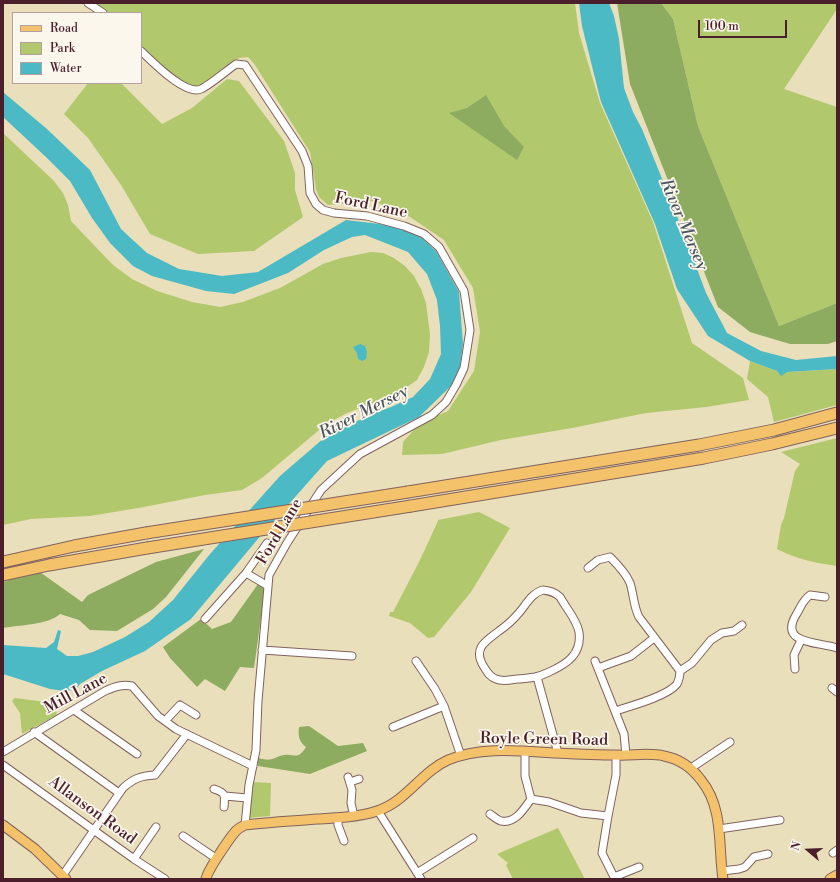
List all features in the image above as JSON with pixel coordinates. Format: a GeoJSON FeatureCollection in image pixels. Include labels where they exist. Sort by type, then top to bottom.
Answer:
{"type":"FeatureCollection","features":[{"type":"Feature","properties":{"kind":"highway"},"geometry":{"type":"LineString","coordinates":[[3,562],[74,546],[146,533],[699,444],[774,430],[837,413]]}},
{"type":"Feature","properties":{"kind":"highway"},"geometry":{"type":"LineString","coordinates":[[3,575],[49,565],[147,548],[704,458],[772,444],[837,428]]}},
{"type":"Feature","properties":{"kind":"main road","name":"Royle Green Road"},"geometry":{"type":"LineString","coordinates":[[245,824],[338,818],[378,811],[399,800],[433,769],[446,761],[480,752],[525,751],[616,756],[654,754],[665,756],[691,768],[702,781],[713,799],[723,875]]}},
{"type":"Feature","properties":{"kind":"main road"},"geometry":{"type":"LineString","coordinates":[[206,879],[206,876],[234,833],[245,824]]}},
{"type":"Feature","properties":{"kind":"main road"},"geometry":{"type":"LineString","coordinates":[[4,829],[35,850],[64,877]]}},
{"type":"Feature","properties":{"kind":"main road"},"geometry":{"type":"LineString","coordinates":[[830,879],[837,875]]}},
{"type":"Feature","properties":{"kind":"street"},"geometry":{"type":"LineString","coordinates":[[88,3],[102,12]]}},
{"type":"Feature","properties":{"kind":"street","name":"Ford Lane"},"geometry":{"type":"LineString","coordinates":[[142,52],[179,83],[193,91],[200,90],[236,64],[245,65],[302,151],[308,166],[310,193],[316,204],[323,210],[334,213],[367,216],[424,234],[439,247],[464,291],[470,330],[464,368],[446,402],[432,415],[360,454],[321,490],[283,549],[269,575],[262,650],[256,750],[247,798],[245,824]]}},
{"type":"Feature","properties":{"kind":"street"},"geometry":{"type":"LineString","coordinates":[[205,619],[246,573],[267,543]]}},
{"type":"Feature","properties":{"kind":"street"},"geometry":{"type":"LineString","coordinates":[[588,568],[598,560],[610,557],[621,568],[630,582],[634,609],[680,672],[679,681],[671,690],[652,699],[615,711]]}},
{"type":"Feature","properties":{"kind":"street"},"geometry":{"type":"LineString","coordinates":[[246,573],[268,586]]}},
{"type":"Feature","properties":{"kind":"street"},"geometry":{"type":"LineString","coordinates":[[548,590],[556,593],[560,597],[573,619],[579,633],[579,645],[568,662],[536,677],[503,681],[496,679],[487,672],[482,664],[480,651],[483,642],[506,626],[532,596],[538,591],[548,590]]}},
{"type":"Feature","properties":{"kind":"street"},"geometry":{"type":"LineString","coordinates":[[824,597],[810,595],[803,601],[792,625],[792,631],[795,636],[801,640],[837,648]]}},
{"type":"Feature","properties":{"kind":"street"},"geometry":{"type":"LineString","coordinates":[[680,672],[692,663],[711,640],[722,633],[734,631],[742,624]]}},
{"type":"Feature","properties":{"kind":"street"},"geometry":{"type":"LineString","coordinates":[[598,668],[631,656],[654,638]]}},
{"type":"Feature","properties":{"kind":"street"},"geometry":{"type":"LineString","coordinates":[[795,669],[794,656],[801,640]]}},
{"type":"Feature","properties":{"kind":"street"},"geometry":{"type":"LineString","coordinates":[[262,650],[352,656]]}},
{"type":"Feature","properties":{"kind":"street"},"geometry":{"type":"LineString","coordinates":[[416,660],[444,706],[461,756]]}},
{"type":"Feature","properties":{"kind":"street"},"geometry":{"type":"LineString","coordinates":[[595,661],[624,734],[626,755]]}},
{"type":"Feature","properties":{"kind":"street"},"geometry":{"type":"LineString","coordinates":[[536,677],[558,753]]}},
{"type":"Feature","properties":{"kind":"street","name":"Mill Lane"},"geometry":{"type":"LineString","coordinates":[[3,752],[34,732],[109,689],[127,685],[132,686],[158,716],[176,729],[253,766]]}},
{"type":"Feature","properties":{"kind":"street"},"geometry":{"type":"LineString","coordinates":[[165,721],[180,705],[196,715]]}},
{"type":"Feature","properties":{"kind":"street"},"geometry":{"type":"LineString","coordinates":[[393,727],[444,706]]}},
{"type":"Feature","properties":{"kind":"street"},"geometry":{"type":"LineString","coordinates":[[74,710],[137,754]]}},
{"type":"Feature","properties":{"kind":"street"},"geometry":{"type":"LineString","coordinates":[[34,732],[119,793]]}},
{"type":"Feature","properties":{"kind":"street"},"geometry":{"type":"LineString","coordinates":[[64,877],[119,793],[129,782],[141,776],[155,775],[187,734]]}},
{"type":"Feature","properties":{"kind":"street"},"geometry":{"type":"LineString","coordinates":[[691,768],[730,742]]}},
{"type":"Feature","properties":{"kind":"street"},"geometry":{"type":"LineString","coordinates":[[490,814],[496,822],[514,820],[523,811],[531,799],[525,776],[525,751]]}},
{"type":"Feature","properties":{"kind":"street"},"geometry":{"type":"LineString","coordinates":[[616,756],[616,775],[602,853],[615,878],[639,867]]}},
{"type":"Feature","properties":{"kind":"street","name":"Allanson Road"},"geometry":{"type":"LineString","coordinates":[[3,765],[134,859],[165,879]]}},
{"type":"Feature","properties":{"kind":"street"},"geometry":{"type":"LineString","coordinates":[[354,816],[351,803],[352,790],[349,779],[359,779]]}},
{"type":"Feature","properties":{"kind":"street"},"geometry":{"type":"LineString","coordinates":[[214,789],[223,792],[225,796],[224,807]]}},
{"type":"Feature","properties":{"kind":"street"},"geometry":{"type":"LineString","coordinates":[[225,796],[247,798]]}},
{"type":"Feature","properties":{"kind":"street"},"geometry":{"type":"LineString","coordinates":[[531,799],[549,802],[581,813],[608,816]]}},
{"type":"Feature","properties":{"kind":"street"},"geometry":{"type":"LineString","coordinates":[[378,811],[419,876],[473,838]]}},
{"type":"Feature","properties":{"kind":"street"},"geometry":{"type":"LineString","coordinates":[[338,818],[338,825],[344,841]]}},
{"type":"Feature","properties":{"kind":"street"},"geometry":{"type":"LineString","coordinates":[[718,829],[780,820]]}},
{"type":"Feature","properties":{"kind":"street"},"geometry":{"type":"LineString","coordinates":[[134,859],[156,827]]}},
{"type":"Feature","properties":{"kind":"street"},"geometry":{"type":"LineString","coordinates":[[183,836],[217,859]]}},
{"type":"Feature","properties":{"kind":"street"},"geometry":{"type":"LineString","coordinates":[[723,875],[745,867],[753,854],[768,854]]}},
{"type":"Feature","properties":{"kind":"green space"},"geometry":{"type":"Polygon","coordinates":[[[96,3],[575,3],[579,33],[600,103],[653,222],[692,343],[743,378],[749,400],[706,407],[646,413],[572,428],[501,440],[442,454],[402,455],[403,442],[419,424],[448,411],[474,371],[480,332],[473,288],[444,240],[407,215],[373,201],[328,205],[319,197],[316,189],[310,152],[255,65],[248,57],[239,58],[205,84],[195,88],[172,75],[142,49],[142,12],[105,12],[96,3]]]}},
{"type":"Feature","properties":{"kind":"green space"},"geometry":{"type":"Polygon","coordinates":[[[617,3],[661,3],[673,19],[698,126],[779,326],[837,303],[837,341],[828,344],[790,344],[750,332],[718,307],[630,84],[617,3]]]}},
{"type":"Feature","properties":{"kind":"green space"},"geometry":{"type":"Polygon","coordinates":[[[661,3],[837,3],[837,9],[784,89],[837,107],[837,303],[779,326],[698,126],[673,19],[661,3]]]}},
{"type":"Feature","properties":{"kind":"green space"},"geometry":{"type":"Polygon","coordinates":[[[227,79],[239,81],[284,141],[295,173],[295,190],[303,217],[254,251],[198,254],[150,234],[121,185],[88,138],[64,114],[87,84],[122,84],[162,124],[192,108],[227,79]]]}},
{"type":"Feature","properties":{"kind":"green space"},"geometry":{"type":"Polygon","coordinates":[[[486,95],[504,126],[524,147],[517,160],[449,113],[467,108],[486,95]]]}},
{"type":"Feature","properties":{"kind":"green space"},"geometry":{"type":"Polygon","coordinates":[[[3,133],[54,181],[63,193],[68,205],[71,221],[113,265],[132,279],[157,291],[192,302],[220,307],[243,302],[280,288],[323,264],[341,258],[371,252],[383,253],[394,258],[405,266],[414,276],[426,303],[430,335],[429,352],[424,367],[417,380],[400,392],[345,414],[325,425],[262,478],[242,490],[205,495],[90,516],[31,519],[3,525],[3,133]]]}},
{"type":"Feature","properties":{"kind":"green space"},"geometry":{"type":"Polygon","coordinates":[[[750,361],[777,371],[787,372],[837,369],[837,405],[774,422],[768,397],[747,379],[750,361]]]}},
{"type":"Feature","properties":{"kind":"green space"},"geometry":{"type":"Polygon","coordinates":[[[837,438],[837,566],[806,560],[777,549],[781,525],[795,471],[800,464],[781,452],[837,438]]]}},
{"type":"Feature","properties":{"kind":"green space"},"geometry":{"type":"Polygon","coordinates":[[[479,512],[510,528],[471,592],[434,637],[428,638],[410,623],[389,616],[390,612],[393,612],[419,562],[438,520],[479,512]]]}},
{"type":"Feature","properties":{"kind":"green space"},"geometry":{"type":"Polygon","coordinates":[[[204,549],[166,597],[153,609],[117,631],[90,630],[79,620],[60,614],[55,618],[33,624],[3,628],[3,582],[37,570],[82,602],[88,595],[156,562],[204,549]]]}},
{"type":"Feature","properties":{"kind":"green space"},"geometry":{"type":"Polygon","coordinates":[[[258,584],[265,589],[254,668],[240,667],[225,691],[205,679],[197,687],[170,658],[163,647],[201,619],[212,629],[231,622],[258,584]]]}},
{"type":"Feature","properties":{"kind":"green space"},"geometry":{"type":"Polygon","coordinates":[[[15,698],[54,703],[57,715],[22,734],[20,713],[12,701],[15,698]]]}},
{"type":"Feature","properties":{"kind":"green space"},"geometry":{"type":"Polygon","coordinates":[[[309,726],[338,746],[363,743],[367,751],[310,774],[258,766],[258,758],[269,760],[284,755],[296,756],[300,754],[306,747],[300,738],[299,727],[309,726]]]}},
{"type":"Feature","properties":{"kind":"green space"},"geometry":{"type":"Polygon","coordinates":[[[252,782],[271,783],[270,816],[247,818],[252,782]]]}},
{"type":"Feature","properties":{"kind":"green space"},"geometry":{"type":"Polygon","coordinates":[[[558,828],[585,879],[513,879],[506,865],[508,863],[497,854],[558,828]]]}},
{"type":"Feature","properties":{"kind":"water"},"geometry":{"type":"Polygon","coordinates":[[[579,3],[609,3],[614,16],[619,39],[624,88],[679,221],[706,293],[727,333],[761,351],[796,360],[837,356],[837,369],[787,372],[781,376],[777,371],[750,361],[708,336],[677,289],[655,224],[601,102],[582,26],[579,3]]]}},
{"type":"Feature","properties":{"kind":"water"},"geometry":{"type":"Polygon","coordinates":[[[3,92],[47,129],[90,170],[121,229],[147,253],[179,269],[222,276],[258,272],[346,220],[397,226],[422,238],[436,251],[459,292],[463,344],[460,367],[451,386],[419,417],[327,461],[257,540],[191,619],[145,651],[102,671],[80,684],[76,689],[65,691],[50,689],[3,674],[3,645],[46,648],[54,642],[58,630],[61,631],[57,649],[67,656],[78,656],[93,652],[125,637],[149,622],[173,600],[210,554],[280,476],[324,438],[369,415],[413,397],[430,379],[441,354],[440,326],[437,300],[427,274],[408,252],[365,235],[352,237],[324,250],[288,273],[234,294],[206,291],[152,276],[133,266],[110,243],[92,218],[70,181],[3,117],[3,92]]]}},
{"type":"Feature","properties":{"kind":"water"},"geometry":{"type":"Polygon","coordinates":[[[360,344],[365,346],[367,352],[366,359],[362,361],[358,359],[357,353],[353,347],[360,344]]]}},
{"type":"Feature","properties":{"kind":"water label","name":"River Mersey"},"geometry":{"type":"Point","coordinates":[683,225]}},
{"type":"Feature","properties":{"kind":"water label","name":"River Mersey"},"geometry":{"type":"Point","coordinates":[364,413]}}]}
